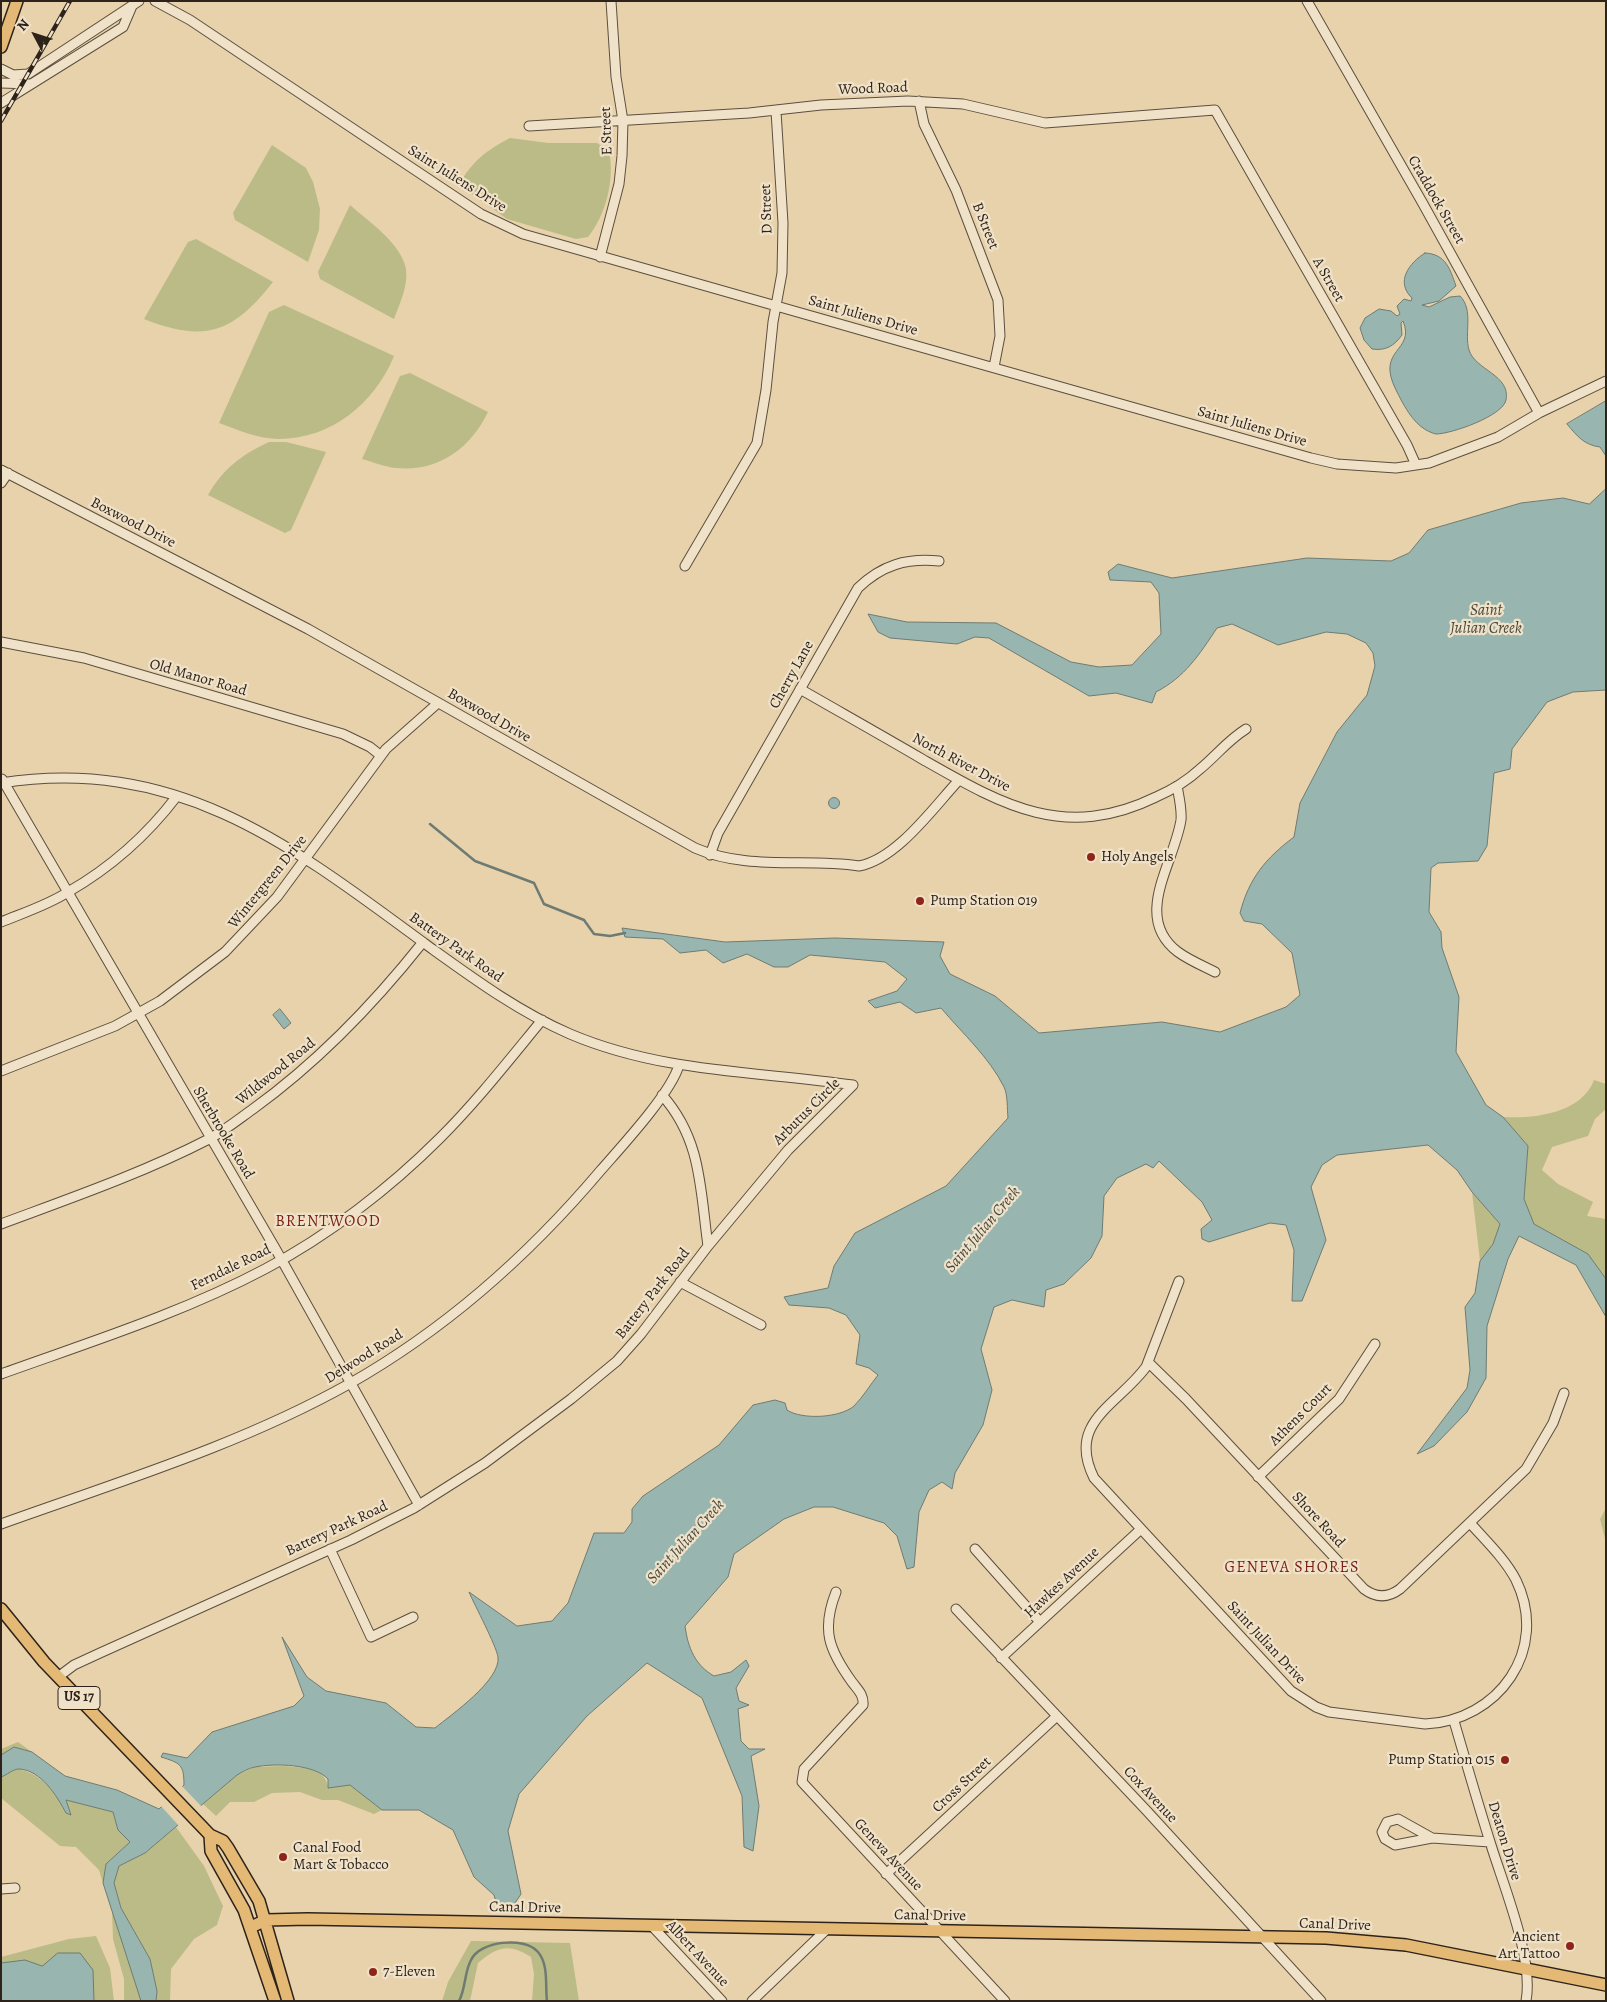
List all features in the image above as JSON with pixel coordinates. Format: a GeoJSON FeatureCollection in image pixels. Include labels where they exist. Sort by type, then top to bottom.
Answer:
{"type":"FeatureCollection","features":[{"type":"Feature","properties":{"kind":"main road"},"geometry":{"type":"LineString","coordinates":[[1,47],[17,1]]}},
{"type":"Feature","properties":{"kind":"main road","name":"US 17"},"geometry":{"type":"LineString","coordinates":[[1,1609],[20,1635],[58,1677],[210,1835],[223,1841],[234,1855],[254,1890],[266,1920],[288,2001]]}},
{"type":"Feature","properties":{"kind":"main road","name":"US 17"},"geometry":{"type":"LineString","coordinates":[[210,1835],[211,1851],[239,1900],[251,1927],[275,2001]]}},
{"type":"Feature","properties":{"kind":"main road","name":"Canal Drive"},"geometry":{"type":"LineString","coordinates":[[251,1927],[266,1920],[828,1929],[1374,1941],[1442,1951],[1606,1985]]}},
{"type":"Feature","properties":{"kind":"street","name":"Saint Juliens Drive"},"geometry":{"type":"LineString","coordinates":[[155,1],[190,20],[481,214],[522,234],[1311,458],[1337,464],[1396,468],[1416,465],[1461,453],[1498,437],[1539,413],[1606,381]]}},
{"type":"Feature","properties":{"kind":"street","name":"E Street"},"geometry":{"type":"LineString","coordinates":[[600,257],[619,184],[623,121],[616,77],[611,1]]}},
{"type":"Feature","properties":{"kind":"street","name":"Craddock Street"},"geometry":{"type":"LineString","coordinates":[[1307,1],[1422,202],[1539,413]]}},
{"type":"Feature","properties":{"kind":"street"},"geometry":{"type":"LineString","coordinates":[[1,69],[13,75],[28,74],[136,4]]}},
{"type":"Feature","properties":{"kind":"street"},"geometry":{"type":"LineString","coordinates":[[1,103],[123,27],[136,4]]}},
{"type":"Feature","properties":{"kind":"street"},"geometry":{"type":"LineString","coordinates":[[1,83],[11,85],[34,84]]}},
{"type":"Feature","properties":{"kind":"street","name":"Wood Road"},"geometry":{"type":"LineString","coordinates":[[530,126],[776,111],[821,105],[919,101],[964,104],[1045,123],[1215,110]]}},
{"type":"Feature","properties":{"kind":"street","name":"B Street"},"geometry":{"type":"LineString","coordinates":[[919,101],[924,124],[956,190],[989,272],[998,300],[1000,336],[994,367]]}},
{"type":"Feature","properties":{"kind":"street","name":"A Street"},"geometry":{"type":"LineString","coordinates":[[1215,110],[1408,444],[1416,465]]}},
{"type":"Feature","properties":{"kind":"street","name":"D Street"},"geometry":{"type":"LineString","coordinates":[[686,566],[757,444],[766,390],[773,322],[782,273],[782,223],[776,111]]}},
{"type":"Feature","properties":{"kind":"street"},"geometry":{"type":"LineString","coordinates":[[1,483],[4,472]]}},
{"type":"Feature","properties":{"kind":"street","name":"Boxwood Drive"},"geometry":{"type":"LineString","coordinates":[[4,472],[308,629],[710,855],[752,863],[859,866],[871,864],[887,856],[960,780]]}},
{"type":"Feature","properties":{"kind":"street","name":"Cherry Lane"},"geometry":{"type":"LineString","coordinates":[[710,855],[718,834],[850,600],[867,580],[877,572],[903,562],[938,561]]}},
{"type":"Feature","properties":{"kind":"street","name":"Old Manor Road"},"geometry":{"type":"LineString","coordinates":[[1,642],[84,658],[326,729],[358,740],[380,755]]}},
{"type":"Feature","properties":{"kind":"street","name":"North River Drive"},"geometry":{"type":"LineString","coordinates":[[800,688],[960,780],[1013,806],[1046,815],[1092,817],[1118,812],[1144,803],[1177,786],[1201,769],[1228,742],[1246,729]]}},
{"type":"Feature","properties":{"kind":"street","name":"Wintergreen Drive"},"geometry":{"type":"LineString","coordinates":[[1,1071],[83,1041],[137,1014],[175,991],[225,952],[277,897],[380,755],[402,732],[438,703]]}},
{"type":"Feature","properties":{"kind":"street","name":"Battery Park Road"},"geometry":{"type":"LineString","coordinates":[[2,781],[43,779],[105,781],[135,785],[177,796],[220,811],[255,828],[306,859],[482,984],[542,1020],[571,1034],[628,1055],[679,1065]]}},
{"type":"Feature","properties":{"kind":"street","name":"Sherbrooke Road"},"geometry":{"type":"LineString","coordinates":[[2,781],[281,1260],[349,1384],[419,1505]]}},
{"type":"Feature","properties":{"kind":"street"},"geometry":{"type":"LineString","coordinates":[[1177,786],[1181,820],[1157,900],[1157,922],[1161,932],[1178,952],[1215,972]]}},
{"type":"Feature","properties":{"kind":"street"},"geometry":{"type":"LineString","coordinates":[[1,922],[67,893],[111,863],[131,845],[177,796]]}},
{"type":"Feature","properties":{"kind":"street","name":"Wildwood Road"},"geometry":{"type":"LineString","coordinates":[[1,1224],[119,1179],[210,1138],[278,1091],[318,1057],[370,1005],[423,942]]}},
{"type":"Feature","properties":{"kind":"street","name":"Ferndale Road"},"geometry":{"type":"LineString","coordinates":[[1,1374],[198,1300],[281,1260],[388,1185],[433,1145],[463,1114],[542,1020]]}},
{"type":"Feature","properties":{"kind":"street"},"geometry":{"type":"LineString","coordinates":[[662,1095],[673,1080],[679,1065]]}},
{"type":"Feature","properties":{"kind":"street","name":"Arbutus Circle"},"geometry":{"type":"LineString","coordinates":[[679,1065],[853,1085],[782,1157],[708,1246]]}},
{"type":"Feature","properties":{"kind":"street","name":"Battery Park Road"},"geometry":{"type":"LineString","coordinates":[[58,1677],[74,1665],[330,1549],[419,1505],[485,1463],[606,1371],[641,1334],[708,1246],[698,1175],[690,1136],[683,1123],[662,1095]]}},
{"type":"Feature","properties":{"kind":"street","name":"Delwood Road"},"geometry":{"type":"LineString","coordinates":[[1,1524],[153,1470],[254,1430],[349,1384],[430,1331],[509,1267],[547,1231],[577,1198],[662,1095]]}},
{"type":"Feature","properties":{"kind":"street","name":"Saint Julian Drive"},"geometry":{"type":"LineString","coordinates":[[1179,1281],[1148,1362],[1138,1378],[1096,1418],[1089,1430],[1085,1450],[1089,1468],[1094,1478],[1141,1529],[1302,1699],[1329,1712],[1425,1724],[1454,1720],[1471,1714],[1500,1692],[1516,1667],[1525,1639],[1524,1608],[1516,1581],[1504,1561],[1470,1524]]}},
{"type":"Feature","properties":{"kind":"street"},"geometry":{"type":"LineString","coordinates":[[680,1282],[761,1325]]}},
{"type":"Feature","properties":{"kind":"street","name":"Athens Court"},"geometry":{"type":"LineString","coordinates":[[1258,1477],[1339,1399],[1374,1344]]}},
{"type":"Feature","properties":{"kind":"street","name":"Shore Road"},"geometry":{"type":"LineString","coordinates":[[1148,1362],[1364,1590],[1377,1596],[1390,1595],[1400,1589],[1526,1469],[1549,1430],[1564,1393]]}},
{"type":"Feature","properties":{"kind":"street","name":"Hawkes Avenue"},"geometry":{"type":"LineString","coordinates":[[1001,1658],[1141,1529]]}},
{"type":"Feature","properties":{"kind":"street"},"geometry":{"type":"LineString","coordinates":[[330,1549],[371,1637],[413,1617]]}},
{"type":"Feature","properties":{"kind":"street"},"geometry":{"type":"LineString","coordinates":[[975,1549],[1040,1622]]}},
{"type":"Feature","properties":{"kind":"street","name":"Geneva Avenue"},"geometry":{"type":"LineString","coordinates":[[836,1592],[829,1610],[828,1638],[836,1658],[864,1700],[861,1710],[802,1773],[802,1782],[1005,2001]]}},
{"type":"Feature","properties":{"kind":"street","name":"Cox Avenue"},"geometry":{"type":"LineString","coordinates":[[956,1609],[1321,2001]]}},
{"type":"Feature","properties":{"kind":"street","name":"Cross Street"},"geometry":{"type":"LineString","coordinates":[[886,1874],[1057,1716]]}},
{"type":"Feature","properties":{"kind":"street","name":"Deaton Drive"},"geometry":{"type":"LineString","coordinates":[[1454,1720],[1518,1933],[1526,1969],[1528,1989],[1526,2001]]}},
{"type":"Feature","properties":{"kind":"street"},"geometry":{"type":"LineString","coordinates":[[1432,1838],[1398,1819],[1387,1822],[1382,1832],[1385,1839],[1395,1845],[1432,1838],[1490,1842]]}},
{"type":"Feature","properties":{"kind":"street"},"geometry":{"type":"LineString","coordinates":[[1,1888],[15,1888]]}},
{"type":"Feature","properties":{"kind":"street","name":"Albert Avenue"},"geometry":{"type":"LineString","coordinates":[[652,1926],[722,2001]]}},
{"type":"Feature","properties":{"kind":"street"},"geometry":{"type":"LineString","coordinates":[[752,2001],[828,1929]]}},
{"type":"Feature","properties":{"kind":"green space"},"geometry":{"type":"Polygon","coordinates":[[[510,138],[548,143],[597,143],[609,151],[611,173],[608,196],[600,218],[588,237],[576,239],[507,219],[459,185],[469,169],[481,157],[510,138]]]}},
{"type":"Feature","properties":{"kind":"green space"},"geometry":{"type":"Polygon","coordinates":[[[272,145],[306,168],[313,182],[320,209],[319,230],[308,262],[235,220],[233,213],[272,145]]]}},
{"type":"Feature","properties":{"kind":"green space"},"geometry":{"type":"Polygon","coordinates":[[[350,205],[389,240],[396,248],[405,265],[405,285],[394,319],[320,279],[318,272],[350,205]]]}},
{"type":"Feature","properties":{"kind":"green space"},"geometry":{"type":"Polygon","coordinates":[[[196,239],[273,282],[245,313],[216,329],[184,331],[144,319],[188,242],[196,239]]]}},
{"type":"Feature","properties":{"kind":"green space"},"geometry":{"type":"Polygon","coordinates":[[[284,305],[394,356],[386,373],[363,403],[349,415],[316,433],[298,437],[271,439],[249,434],[219,423],[269,312],[284,305]]]}},
{"type":"Feature","properties":{"kind":"green space"},"geometry":{"type":"Polygon","coordinates":[[[410,373],[488,412],[481,425],[462,447],[439,462],[426,466],[396,468],[362,459],[400,376],[410,373]]]}},
{"type":"Feature","properties":{"kind":"green space"},"geometry":{"type":"Polygon","coordinates":[[[269,442],[286,442],[326,452],[291,530],[285,533],[208,495],[227,470],[250,452],[269,442]]]}},
{"type":"Feature","properties":{"kind":"green space"},"geometry":{"type":"Polygon","coordinates":[[[1594,1080],[1606,1084],[1606,1109],[1595,1119],[1588,1136],[1552,1147],[1542,1170],[1558,1184],[1593,1202],[1587,1216],[1606,1219],[1606,1279],[1588,1254],[1534,1224],[1524,1199],[1528,1146],[1503,1117],[1529,1117],[1556,1112],[1579,1100],[1588,1091],[1594,1080]]]}},
{"type":"Feature","properties":{"kind":"green space"},"geometry":{"type":"Polygon","coordinates":[[[1472,1192],[1500,1224],[1493,1244],[1480,1261],[1472,1192]]]}},
{"type":"Feature","properties":{"kind":"green space"},"geometry":{"type":"Polygon","coordinates":[[[1606,1508],[1606,1543],[1600,1519],[1606,1508]]]}},
{"type":"Feature","properties":{"kind":"green space"},"geometry":{"type":"Polygon","coordinates":[[[18,1742],[32,1752],[14,1747],[1,1755],[1,1749],[18,1742]]]}},
{"type":"Feature","properties":{"kind":"green space"},"geometry":{"type":"Polygon","coordinates":[[[283,1766],[305,1768],[318,1772],[323,1776],[328,1788],[350,1785],[382,1810],[374,1814],[338,1800],[322,1800],[300,1792],[272,1793],[254,1802],[230,1802],[216,1816],[203,1804],[237,1775],[255,1767],[283,1766]]]}},
{"type":"Feature","properties":{"kind":"green space"},"geometry":{"type":"Polygon","coordinates":[[[17,1769],[26,1771],[47,1785],[58,1798],[66,1813],[71,1814],[65,1799],[113,1812],[118,1830],[130,1842],[106,1864],[103,1883],[99,1870],[76,1847],[60,1846],[1,1798],[1,1777],[17,1769]]]}},
{"type":"Feature","properties":{"kind":"green space"},"geometry":{"type":"Polygon","coordinates":[[[176,1827],[204,1866],[223,1906],[217,1925],[194,1939],[171,1969],[170,2001],[156,2001],[157,1991],[150,1959],[121,1908],[114,1883],[119,1866],[145,1853],[176,1827]]]}},
{"type":"Feature","properties":{"kind":"green space"},"geometry":{"type":"Polygon","coordinates":[[[112,1911],[142,1998],[141,2001],[124,2001],[124,1979],[113,1939],[112,1911]]]}},
{"type":"Feature","properties":{"kind":"green space"},"geometry":{"type":"Polygon","coordinates":[[[96,1936],[110,1968],[114,2001],[1,2001],[1,1957],[69,1939],[96,1936]]]}},
{"type":"Feature","properties":{"kind":"green space"},"geometry":{"type":"Polygon","coordinates":[[[471,1941],[570,1943],[579,2001],[532,2001],[534,1974],[531,1957],[517,1950],[504,1948],[491,1953],[478,1963],[470,2001],[442,2001],[448,1982],[471,1941]]]}},
{"type":"Feature","properties":{"kind":"water"},"geometry":{"type":"Polygon","coordinates":[[[1425,253],[1442,259],[1449,268],[1456,286],[1439,301],[1422,305],[1429,307],[1450,297],[1460,296],[1467,308],[1469,350],[1478,363],[1498,378],[1506,391],[1506,400],[1503,406],[1496,412],[1475,423],[1453,431],[1436,434],[1421,427],[1412,418],[1396,390],[1391,376],[1390,366],[1392,358],[1401,345],[1406,331],[1403,321],[1401,323],[1402,335],[1393,345],[1381,349],[1372,349],[1364,340],[1360,328],[1365,318],[1379,309],[1391,311],[1397,316],[1400,314],[1397,306],[1404,299],[1411,301],[1412,298],[1405,286],[1404,279],[1406,273],[1409,267],[1425,253]]]}},
{"type":"Feature","properties":{"kind":"water"},"geometry":{"type":"Polygon","coordinates":[[[1606,401],[1606,456],[1600,447],[1585,442],[1567,424],[1606,401]]]}},
{"type":"Feature","properties":{"kind":"water","name":"Saint Julian Creek"},"geometry":{"type":"Polygon","coordinates":[[[1606,489],[1606,690],[1573,692],[1547,702],[1512,749],[1510,769],[1494,773],[1487,846],[1478,861],[1438,863],[1431,868],[1429,912],[1441,932],[1442,948],[1459,997],[1456,1052],[1486,1105],[1503,1117],[1528,1146],[1524,1199],[1534,1224],[1588,1254],[1606,1279],[1606,1317],[1576,1265],[1519,1236],[1508,1259],[1487,1326],[1486,1378],[1467,1412],[1434,1446],[1417,1454],[1467,1388],[1470,1370],[1465,1307],[1475,1293],[1480,1261],[1493,1244],[1500,1224],[1472,1192],[1457,1170],[1428,1145],[1337,1155],[1322,1165],[1311,1187],[1326,1240],[1302,1301],[1292,1301],[1294,1250],[1286,1225],[1270,1223],[1209,1242],[1202,1239],[1201,1229],[1212,1220],[1202,1202],[1159,1161],[1153,1168],[1146,1164],[1117,1178],[1104,1196],[1102,1236],[1091,1258],[1064,1284],[1046,1290],[1044,1307],[1012,1300],[994,1307],[981,1349],[992,1390],[983,1425],[955,1473],[952,1489],[942,1482],[929,1490],[919,1512],[914,1567],[907,1569],[897,1536],[884,1523],[833,1507],[814,1507],[784,1519],[734,1554],[728,1577],[685,1626],[690,1649],[697,1661],[707,1672],[714,1676],[731,1672],[746,1660],[749,1666],[736,1688],[739,1701],[749,1705],[738,1709],[741,1741],[749,1749],[765,1749],[751,1756],[759,1806],[753,1851],[744,1847],[742,1796],[702,1698],[647,1663],[587,1716],[519,1794],[508,1831],[521,1894],[513,1906],[497,1905],[494,1895],[474,1877],[453,1830],[419,1810],[382,1810],[350,1785],[328,1788],[328,1779],[322,1774],[314,1770],[294,1766],[250,1768],[237,1775],[145,1853],[119,1866],[114,1883],[121,1908],[150,1959],[157,1991],[156,2001],[141,2001],[103,1883],[106,1864],[130,1842],[118,1830],[113,1812],[66,1800],[71,1815],[66,1813],[47,1785],[27,1770],[14,1770],[1,1777],[1,1755],[14,1747],[32,1752],[65,1776],[117,1790],[159,1809],[184,1785],[182,1768],[177,1763],[161,1757],[163,1753],[187,1758],[212,1732],[294,1706],[304,1696],[282,1637],[307,1677],[326,1691],[386,1703],[416,1727],[435,1728],[463,1706],[484,1686],[497,1666],[498,1657],[490,1635],[469,1592],[517,1626],[552,1621],[568,1603],[594,1533],[624,1533],[632,1522],[632,1509],[643,1496],[719,1445],[753,1405],[775,1400],[785,1403],[787,1410],[811,1416],[840,1413],[854,1406],[878,1375],[869,1368],[856,1364],[860,1335],[846,1315],[829,1308],[789,1305],[784,1297],[828,1288],[834,1266],[855,1233],[946,1186],[1008,1118],[1006,1094],[998,1076],[941,1008],[916,1013],[900,1002],[875,1008],[868,1001],[897,991],[907,979],[885,962],[810,955],[788,967],[774,967],[747,954],[723,963],[706,950],[680,953],[663,939],[625,937],[622,928],[725,942],[835,938],[944,942],[940,956],[950,974],[995,996],[1039,1033],[1162,1022],[1220,1032],[1286,1007],[1300,995],[1292,953],[1262,924],[1244,921],[1240,913],[1248,889],[1260,870],[1275,853],[1294,837],[1300,803],[1337,732],[1367,695],[1375,666],[1373,653],[1366,643],[1347,634],[1326,632],[1278,645],[1232,624],[1217,628],[1191,664],[1175,679],[1156,692],[1152,703],[1116,693],[1089,696],[989,638],[975,637],[957,644],[890,638],[878,632],[868,614],[907,622],[996,623],[1071,662],[1099,667],[1132,665],[1161,634],[1159,593],[1151,582],[1110,580],[1108,572],[1118,564],[1172,578],[1307,558],[1391,561],[1409,553],[1428,530],[1521,503],[1563,498],[1589,504],[1606,489]]]}},
{"type":"Feature","properties":{"kind":"water"},"geometry":{"type":"Polygon","coordinates":[[[834,797],[840,803],[834,809],[828,803],[834,797]]]}},
{"type":"Feature","properties":{"kind":"water"},"geometry":{"type":"Polygon","coordinates":[[[280,1009],[291,1023],[284,1029],[273,1015],[280,1009]]]}},
{"type":"Feature","properties":{"kind":"water"},"geometry":{"type":"Polygon","coordinates":[[[58,1953],[80,1953],[93,1970],[94,2001],[1,2001],[1,1963],[25,1960],[42,1966],[58,1953]]]}},
{"type":"Feature","properties":{"kind":"pier"},"geometry":{"type":"Polygon","coordinates":[[[181,1785],[202,1807],[180,1827],[160,1805],[181,1785]]]}},
{"type":"Feature","properties":{"kind":"waterway"},"geometry":{"type":"LineString","coordinates":[[430,824],[475,861],[534,883],[544,904],[584,920],[594,934],[610,936],[625,933]]}},
{"type":"Feature","properties":{"kind":"waterway"},"geometry":{"type":"LineString","coordinates":[[459,2001],[469,1965],[476,1954],[483,1948],[492,1945],[513,1942],[531,1947],[541,1957],[545,1969],[547,2001]]}},
{"type":"Feature","properties":{"kind":"railway"},"geometry":{"type":"LineString","coordinates":[[1,121],[70,1]]}},
{"type":"Feature","properties":{"kind":"place","name":"Holy Angels"},"geometry":{"type":"Point","coordinates":[1091,857]}},
{"type":"Feature","properties":{"kind":"place","name":"Pump Station 019"},"geometry":{"type":"Point","coordinates":[920,901]}},
{"type":"Feature","properties":{"kind":"place","name":"Pump Station 015"},"geometry":{"type":"Point","coordinates":[1505,1760]}},
{"type":"Feature","properties":{"kind":"place","name":"Canal Food Mart & Tobacco"},"geometry":{"type":"Point","coordinates":[283,1857]}},
{"type":"Feature","properties":{"kind":"place","name":"Ancient Art Tattoo"},"geometry":{"type":"Point","coordinates":[1570,1946]}},
{"type":"Feature","properties":{"kind":"place","name":"7-Eleven"},"geometry":{"type":"Point","coordinates":[373,1972]}},
{"type":"Feature","properties":{"kind":"district","name":"BRENTWOOD"},"geometry":{"type":"Point","coordinates":[328,1222]}},
{"type":"Feature","properties":{"kind":"district","name":"GENEVA SHORES"},"geometry":{"type":"Point","coordinates":[1292,1568]}}]}
